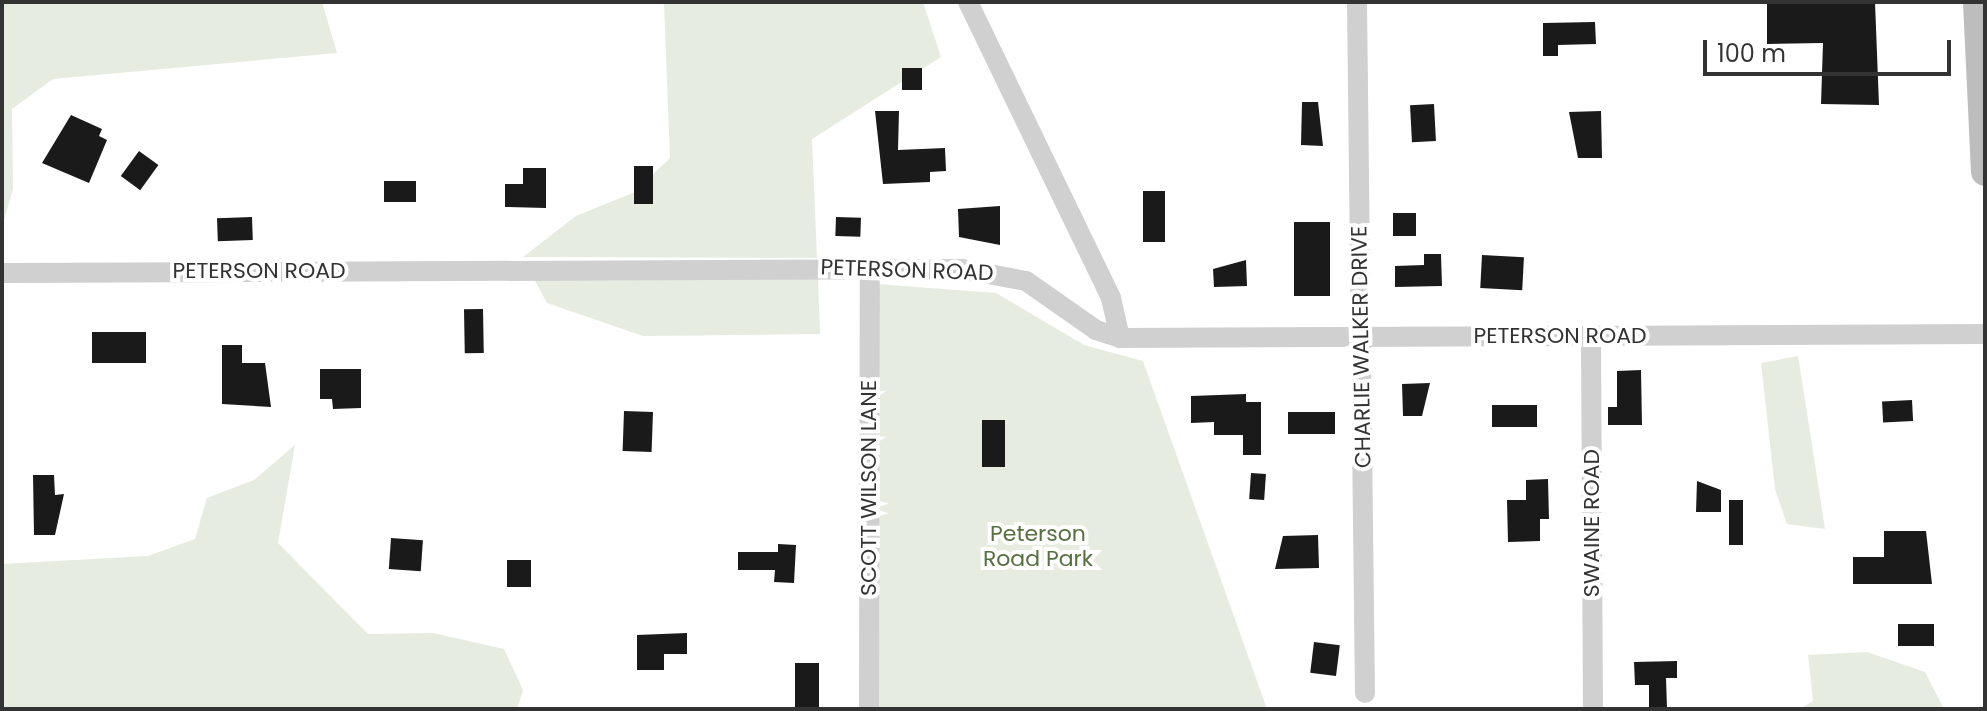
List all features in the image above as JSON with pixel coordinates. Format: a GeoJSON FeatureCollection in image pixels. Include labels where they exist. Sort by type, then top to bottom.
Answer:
{"type":"FeatureCollection","features":[{"type":"Feature","properties":{"kind":"main road"},"geometry":{"type":"LineString","coordinates":[[1977,2],[1985,172]]}},
{"type":"Feature","properties":{"kind":"street"},"geometry":{"type":"LineString","coordinates":[[968,2],[1111,298],[1120,338]]}},
{"type":"Feature","properties":{"kind":"street","name":"CHARLIE WALKER DRIVE"},"geometry":{"type":"LineString","coordinates":[[1357,2],[1365,693]]}},
{"type":"Feature","properties":{"kind":"street","name":"PETERSON ROAD"},"geometry":{"type":"LineString","coordinates":[[2,273],[870,267],[1008,274],[1120,338],[1985,334]]}},
{"type":"Feature","properties":{"kind":"street","name":"SCOTT WILSON LANE"},"geometry":{"type":"LineString","coordinates":[[869,709],[870,267]]}},
{"type":"Feature","properties":{"kind":"street","name":"SWAINE ROAD"},"geometry":{"type":"LineString","coordinates":[[1591,336],[1593,709]]}},
{"type":"Feature","properties":{"kind":"green space"},"geometry":{"type":"Polygon","coordinates":[[[2,2],[322,2],[337,53],[53,79],[12,109],[13,189],[2,227],[2,2]]]}},
{"type":"Feature","properties":{"kind":"green space"},"geometry":{"type":"Polygon","coordinates":[[[664,2],[923,2],[941,57],[812,139],[817,258],[523,257],[576,216],[635,192],[670,158],[664,2]]]}},
{"type":"Feature","properties":{"kind":"green space"},"geometry":{"type":"Polygon","coordinates":[[[818,277],[820,334],[643,336],[547,303],[534,279],[818,277]]]}},
{"type":"Feature","properties":{"kind":"green space","name":"Peterson Road Park"},"geometry":{"type":"Polygon","coordinates":[[[877,284],[996,293],[1084,345],[1143,361],[1267,709],[878,709],[877,284]]]}},
{"type":"Feature","properties":{"kind":"green space"},"geometry":{"type":"Polygon","coordinates":[[[1798,356],[1825,529],[1787,524],[1775,489],[1761,363],[1798,356]]]}},
{"type":"Feature","properties":{"kind":"green space"},"geometry":{"type":"Polygon","coordinates":[[[295,445],[278,543],[368,634],[433,633],[504,649],[523,690],[517,709],[2,709],[2,564],[148,556],[195,539],[207,498],[254,480],[295,445]]]}},
{"type":"Feature","properties":{"kind":"green space"},"geometry":{"type":"Polygon","coordinates":[[[1867,652],[1925,672],[1944,709],[1800,709],[1813,701],[1808,655],[1867,652]]]}},
{"type":"Feature","properties":{"kind":"building"},"geometry":{"type":"Polygon","coordinates":[[[1767,2],[1875,2],[1879,105],[1821,104],[1823,43],[1767,44],[1767,2]]]}},
{"type":"Feature","properties":{"kind":"building"},"geometry":{"type":"Polygon","coordinates":[[[1595,22],[1596,44],[1558,45],[1558,56],[1543,56],[1543,23],[1595,22]]]}},
{"type":"Feature","properties":{"kind":"building"},"geometry":{"type":"Polygon","coordinates":[[[902,68],[922,68],[922,90],[902,90],[902,68]]]}},
{"type":"Feature","properties":{"kind":"building"},"geometry":{"type":"Polygon","coordinates":[[[1302,102],[1318,102],[1323,146],[1301,145],[1302,102]]]}},
{"type":"Feature","properties":{"kind":"building"},"geometry":{"type":"Polygon","coordinates":[[[1434,104],[1436,141],[1412,142],[1410,105],[1434,104]]]}},
{"type":"Feature","properties":{"kind":"building"},"geometry":{"type":"Polygon","coordinates":[[[875,111],[899,111],[898,150],[945,148],[946,171],[930,172],[930,182],[883,184],[875,111]]]}},
{"type":"Feature","properties":{"kind":"building"},"geometry":{"type":"Polygon","coordinates":[[[1601,111],[1602,158],[1578,158],[1569,112],[1601,111]]]}},
{"type":"Feature","properties":{"kind":"building"},"geometry":{"type":"Polygon","coordinates":[[[71,115],[102,129],[99,136],[107,140],[89,183],[42,163],[71,115]]]}},
{"type":"Feature","properties":{"kind":"building"},"geometry":{"type":"Polygon","coordinates":[[[139,151],[158,165],[140,190],[121,176],[139,151]]]}},
{"type":"Feature","properties":{"kind":"building"},"geometry":{"type":"Polygon","coordinates":[[[634,166],[653,166],[653,204],[634,204],[634,166]]]}},
{"type":"Feature","properties":{"kind":"building"},"geometry":{"type":"Polygon","coordinates":[[[523,168],[546,168],[546,208],[505,207],[505,184],[523,184],[523,168]]]}},
{"type":"Feature","properties":{"kind":"building"},"geometry":{"type":"Polygon","coordinates":[[[384,181],[416,181],[416,202],[384,202],[384,181]]]}},
{"type":"Feature","properties":{"kind":"building"},"geometry":{"type":"Polygon","coordinates":[[[1143,191],[1165,191],[1165,242],[1143,242],[1143,191]]]}},
{"type":"Feature","properties":{"kind":"building"},"geometry":{"type":"Polygon","coordinates":[[[1000,206],[1000,245],[959,237],[958,209],[1000,206]]]}},
{"type":"Feature","properties":{"kind":"building"},"geometry":{"type":"Polygon","coordinates":[[[1393,213],[1416,213],[1416,236],[1393,236],[1393,213]]]}},
{"type":"Feature","properties":{"kind":"building"},"geometry":{"type":"Polygon","coordinates":[[[252,217],[253,240],[218,241],[217,218],[252,217]]]}},
{"type":"Feature","properties":{"kind":"building"},"geometry":{"type":"Polygon","coordinates":[[[836,217],[861,218],[860,237],[835,236],[836,217]]]}},
{"type":"Feature","properties":{"kind":"building"},"geometry":{"type":"Polygon","coordinates":[[[1294,222],[1330,222],[1330,296],[1294,296],[1294,222]]]}},
{"type":"Feature","properties":{"kind":"building"},"geometry":{"type":"Polygon","coordinates":[[[1424,254],[1441,254],[1442,286],[1395,287],[1395,266],[1424,265],[1424,254]]]}},
{"type":"Feature","properties":{"kind":"building"},"geometry":{"type":"Polygon","coordinates":[[[1482,255],[1524,257],[1522,290],[1480,288],[1482,255]]]}},
{"type":"Feature","properties":{"kind":"building"},"geometry":{"type":"Polygon","coordinates":[[[1246,260],[1247,286],[1214,287],[1213,269],[1246,260]]]}},
{"type":"Feature","properties":{"kind":"building"},"geometry":{"type":"Polygon","coordinates":[[[464,309],[483,309],[484,353],[465,353],[464,309]]]}},
{"type":"Feature","properties":{"kind":"building"},"geometry":{"type":"Polygon","coordinates":[[[92,332],[146,332],[146,363],[92,363],[92,332]]]}},
{"type":"Feature","properties":{"kind":"building"},"geometry":{"type":"Polygon","coordinates":[[[222,345],[242,345],[242,363],[265,363],[271,407],[222,404],[222,345]]]}},
{"type":"Feature","properties":{"kind":"building"},"geometry":{"type":"Polygon","coordinates":[[[320,369],[361,369],[361,408],[333,409],[332,399],[320,399],[320,369]]]}},
{"type":"Feature","properties":{"kind":"building"},"geometry":{"type":"Polygon","coordinates":[[[1641,370],[1642,425],[1608,425],[1608,407],[1617,407],[1617,371],[1641,370]]]}},
{"type":"Feature","properties":{"kind":"building"},"geometry":{"type":"Polygon","coordinates":[[[1430,383],[1422,416],[1403,416],[1402,384],[1430,383]]]}},
{"type":"Feature","properties":{"kind":"building"},"geometry":{"type":"Polygon","coordinates":[[[1246,394],[1246,402],[1261,402],[1261,455],[1243,455],[1243,435],[1214,435],[1214,422],[1191,423],[1191,396],[1246,394]]]}},
{"type":"Feature","properties":{"kind":"building"},"geometry":{"type":"Polygon","coordinates":[[[1912,400],[1913,421],[1883,423],[1882,402],[1912,400]]]}},
{"type":"Feature","properties":{"kind":"building"},"geometry":{"type":"Polygon","coordinates":[[[1492,405],[1537,405],[1537,427],[1492,427],[1492,405]]]}},
{"type":"Feature","properties":{"kind":"building"},"geometry":{"type":"Polygon","coordinates":[[[624,411],[653,412],[652,452],[623,451],[624,411]]]}},
{"type":"Feature","properties":{"kind":"building"},"geometry":{"type":"Polygon","coordinates":[[[1288,412],[1335,412],[1335,434],[1288,434],[1288,412]]]}},
{"type":"Feature","properties":{"kind":"building"},"geometry":{"type":"Polygon","coordinates":[[[982,420],[1005,420],[1005,467],[982,467],[982,420]]]}},
{"type":"Feature","properties":{"kind":"building"},"geometry":{"type":"Polygon","coordinates":[[[1251,473],[1266,474],[1264,500],[1249,499],[1251,473]]]}},
{"type":"Feature","properties":{"kind":"building"},"geometry":{"type":"Polygon","coordinates":[[[33,475],[54,475],[55,495],[64,494],[55,535],[34,535],[33,475]]]}},
{"type":"Feature","properties":{"kind":"building"},"geometry":{"type":"Polygon","coordinates":[[[1548,479],[1549,519],[1540,519],[1540,541],[1508,542],[1507,500],[1526,500],[1526,480],[1548,479]]]}},
{"type":"Feature","properties":{"kind":"building"},"geometry":{"type":"Polygon","coordinates":[[[1697,481],[1721,490],[1721,512],[1696,512],[1697,481]]]}},
{"type":"Feature","properties":{"kind":"building"},"geometry":{"type":"Polygon","coordinates":[[[1729,500],[1743,500],[1743,545],[1729,545],[1729,500]]]}},
{"type":"Feature","properties":{"kind":"building"},"geometry":{"type":"Polygon","coordinates":[[[1884,531],[1926,531],[1932,584],[1853,584],[1853,557],[1884,557],[1884,531]]]}},
{"type":"Feature","properties":{"kind":"building"},"geometry":{"type":"Polygon","coordinates":[[[1318,535],[1319,568],[1275,569],[1283,536],[1318,535]]]}},
{"type":"Feature","properties":{"kind":"building"},"geometry":{"type":"Polygon","coordinates":[[[391,538],[423,540],[421,571],[389,569],[391,538]]]}},
{"type":"Feature","properties":{"kind":"building"},"geometry":{"type":"Polygon","coordinates":[[[778,544],[796,545],[794,583],[774,582],[775,570],[738,570],[738,552],[778,552],[778,544]]]}},
{"type":"Feature","properties":{"kind":"building"},"geometry":{"type":"Polygon","coordinates":[[[507,560],[531,560],[531,587],[507,587],[507,560]]]}},
{"type":"Feature","properties":{"kind":"building"},"geometry":{"type":"Polygon","coordinates":[[[1898,624],[1934,624],[1934,646],[1898,646],[1898,624]]]}},
{"type":"Feature","properties":{"kind":"building"},"geometry":{"type":"Polygon","coordinates":[[[687,633],[687,654],[664,654],[664,670],[637,670],[637,635],[687,633]]]}},
{"type":"Feature","properties":{"kind":"building"},"geometry":{"type":"Polygon","coordinates":[[[1314,642],[1340,645],[1336,676],[1310,673],[1314,642]]]}},
{"type":"Feature","properties":{"kind":"building"},"geometry":{"type":"Polygon","coordinates":[[[1677,661],[1677,678],[1666,678],[1667,708],[1649,708],[1649,685],[1635,685],[1634,662],[1677,661]]]}},
{"type":"Feature","properties":{"kind":"building"},"geometry":{"type":"Polygon","coordinates":[[[795,663],[819,663],[819,709],[795,709],[795,663]]]}}]}
